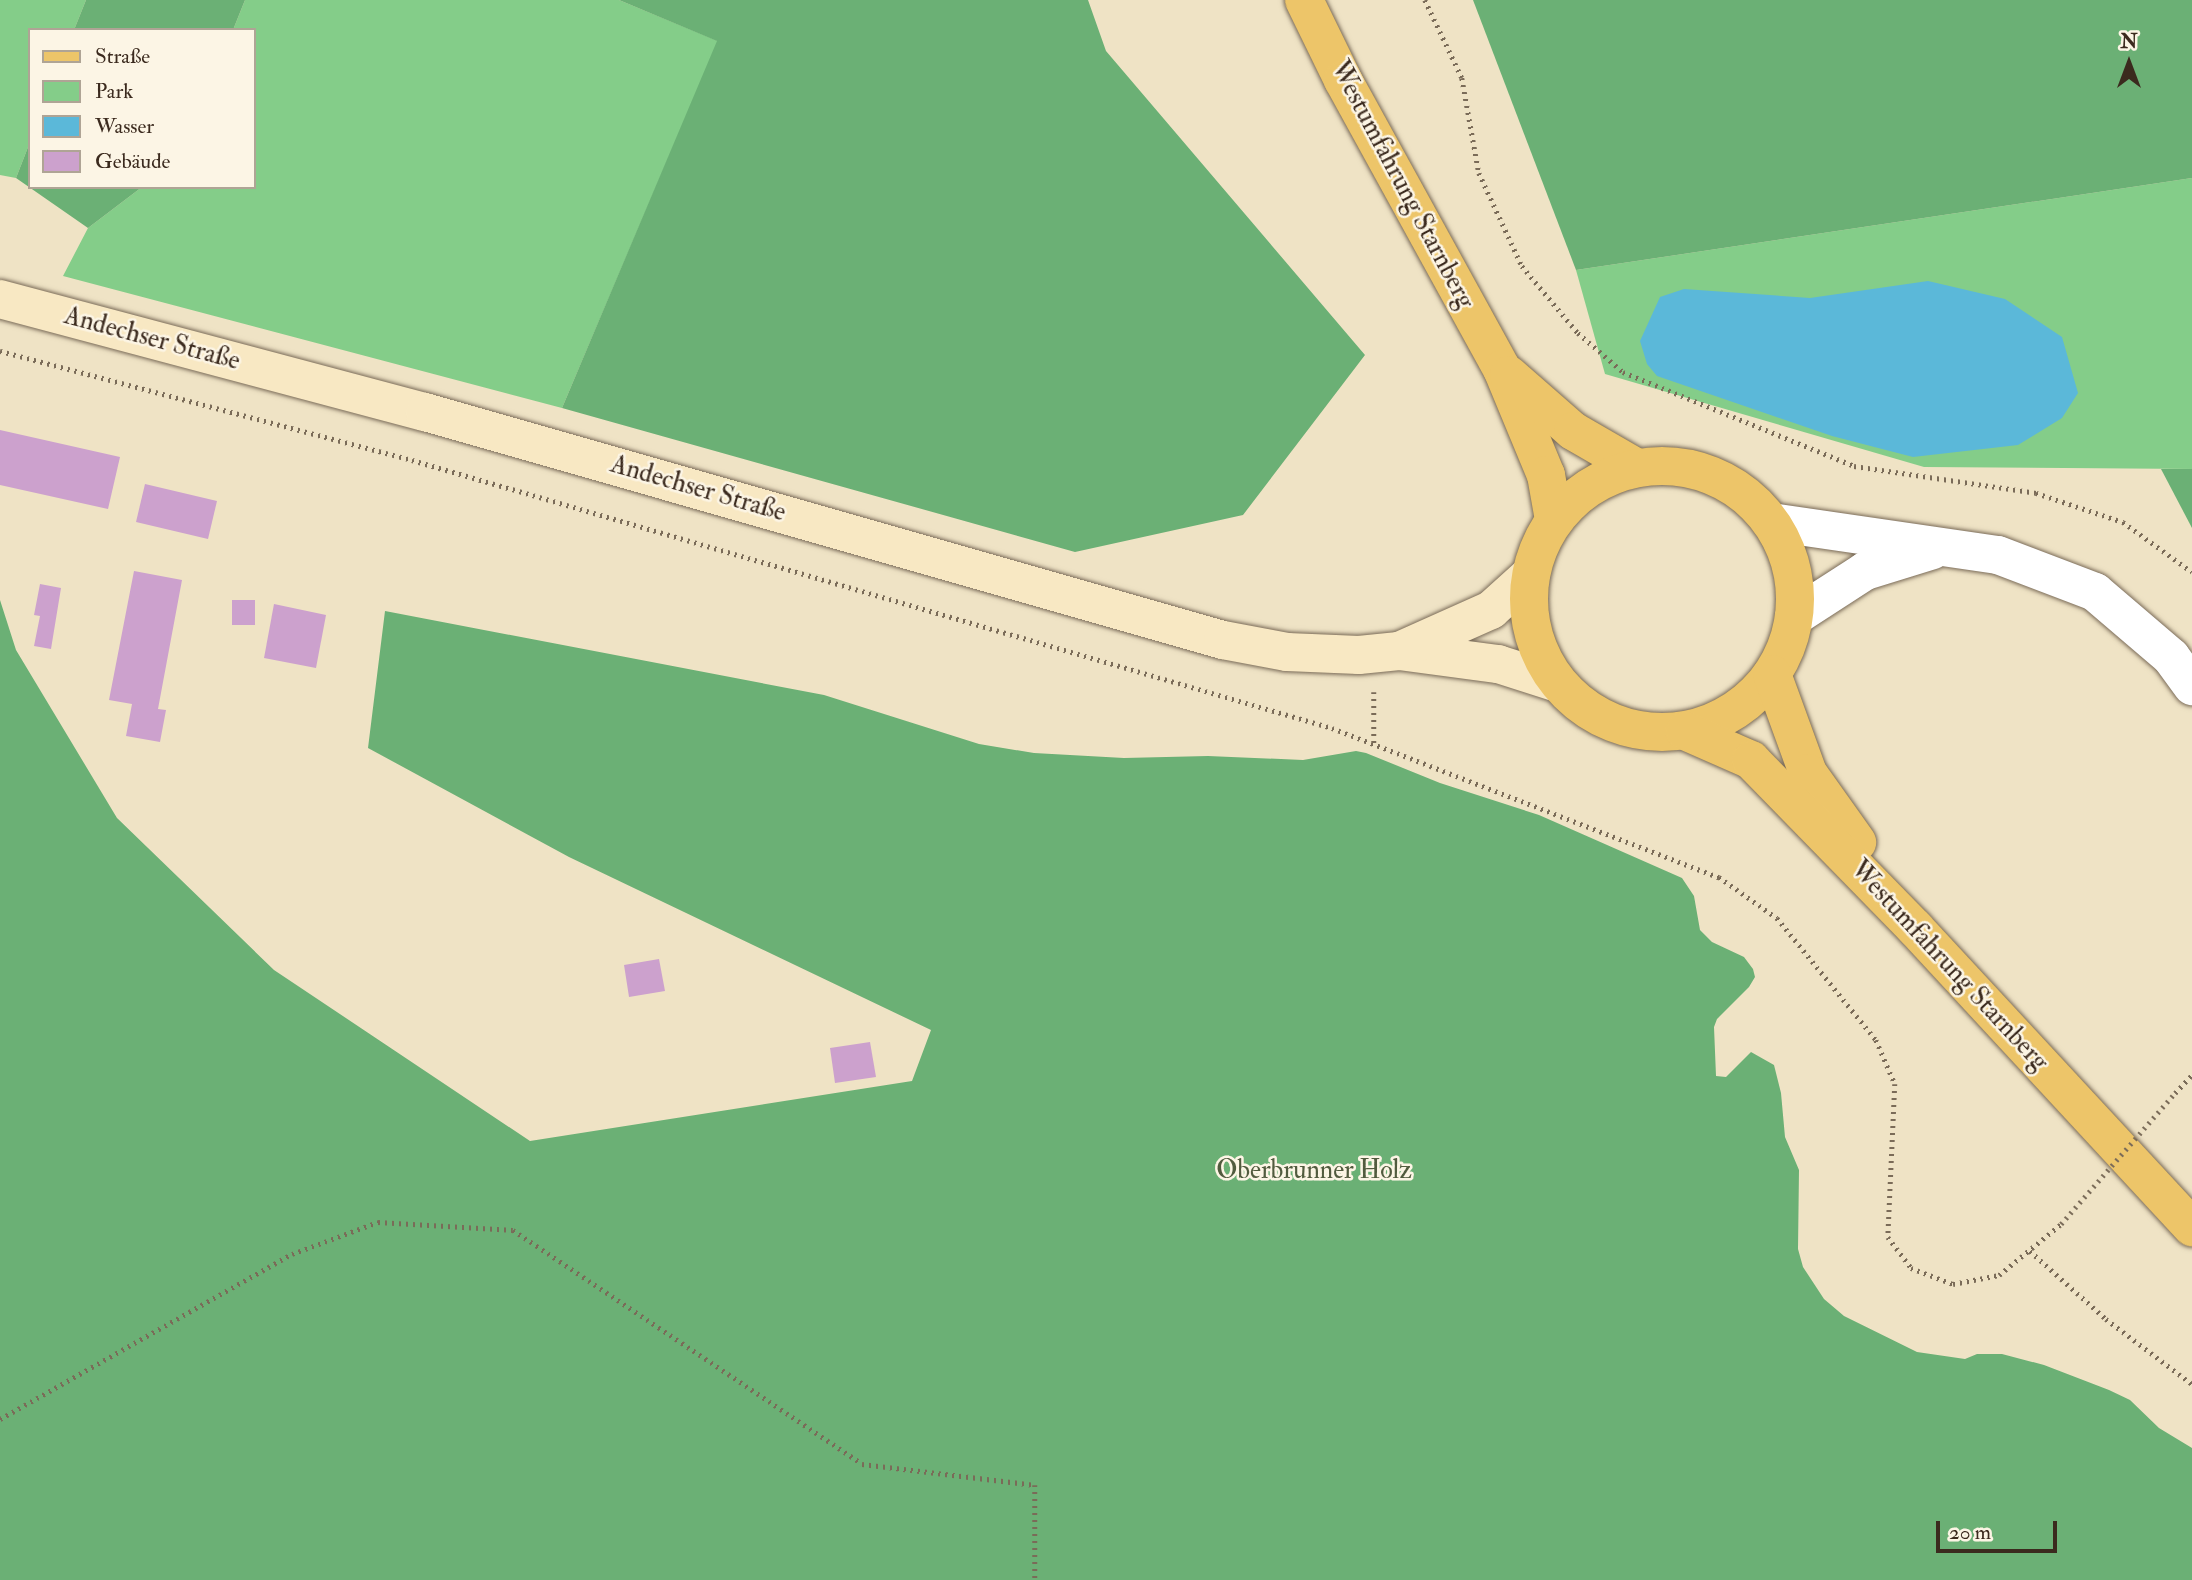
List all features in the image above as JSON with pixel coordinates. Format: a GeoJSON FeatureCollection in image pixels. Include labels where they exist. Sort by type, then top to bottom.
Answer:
{"type":"FeatureCollection","features":[{"type":"Feature","properties":{"kind":"main road","name":"Westumfahrung Starnberg"},"geometry":{"type":"LineString","coordinates":[[1304,0],[1343,80],[1502,369]]}},
{"type":"Feature","properties":{"kind":"main road","name":"Andechser Straße"},"geometry":{"type":"LineString","coordinates":[[0,299],[438,415],[1223,640],[1287,652],[1387,652],[1498,664],[1558,683]]}},
{"type":"Feature","properties":{"kind":"main road"},"geometry":{"type":"LineString","coordinates":[[1502,369],[1573,431],[1637,468]]}},
{"type":"Feature","properties":{"kind":"main road"},"geometry":{"type":"LineString","coordinates":[[1502,369],[1546,475],[1554,520]]}},
{"type":"Feature","properties":{"kind":"main road"},"geometry":{"type":"LineString","coordinates":[[1675,467],[1712,476],[1745,495],[1771,522],[1786,552],[1794,584],[1794,617],[1786,647],[1772,674],[1748,700],[1718,720],[1685,731],[1649,732],[1615,724],[1584,707],[1558,683],[1538,650],[1529,612],[1531,574],[1539,546],[1554,520],[1577,496],[1605,478],[1637,468],[1675,467]]}},
{"type":"Feature","properties":{"kind":"main road","name":"Andechser Straße"},"geometry":{"type":"LineString","coordinates":[[1387,652],[1491,610],[1531,574]]}},
{"type":"Feature","properties":{"kind":"main road"},"geometry":{"type":"LineString","coordinates":[[1772,674],[1808,773],[1915,928]]}},
{"type":"Feature","properties":{"kind":"main road","name":"Westumfahrung Starnberg"},"geometry":{"type":"LineString","coordinates":[[1685,731],[1751,760],[1915,928],[2192,1227]]}},
{"type":"Feature","properties":{"kind":"street"},"geometry":{"type":"LineString","coordinates":[[1771,522],[1998,555],[2095,592],[2171,657],[2192,686]]}},
{"type":"Feature","properties":{"kind":"street"},"geometry":{"type":"LineString","coordinates":[[1794,617],[1865,571],[1944,547]]}},
{"type":"Feature","properties":{"kind":"path"},"geometry":{"type":"LineString","coordinates":[[1425,0],[1462,78],[1479,173],[1522,266],[1578,333],[1623,372],[1854,466],[2036,492],[2123,522],[2192,572]]}},
{"type":"Feature","properties":{"kind":"path"},"geometry":{"type":"LineString","coordinates":[[0,351],[412,460],[1332,728],[1719,877],[1777,918],[1876,1040],[1895,1084],[1888,1237],[1911,1268],[1953,1284],[1999,1275],[2061,1224],[2192,1075]]}},
{"type":"Feature","properties":{"kind":"path"},"geometry":{"type":"LineString","coordinates":[[1374,744],[1387,652]]}},
{"type":"Feature","properties":{"kind":"path"},"geometry":{"type":"LineString","coordinates":[[0,1419],[292,1254],[353,1231],[378,1222],[513,1230],[862,1464],[1034,1485],[1034,1580]]}},
{"type":"Feature","properties":{"kind":"path"},"geometry":{"type":"LineString","coordinates":[[2030,1251],[2106,1319],[2192,1384]]}},
{"type":"Feature","properties":{"kind":"green space"},"geometry":{"type":"Polygon","coordinates":[[[0,0],[86,0],[75,28],[28,28],[28,147],[16,178],[0,175],[0,0]]]}},
{"type":"Feature","properties":{"kind":"green space"},"geometry":{"type":"Polygon","coordinates":[[[86,0],[245,0],[234,28],[75,28],[86,0]]]}},
{"type":"Feature","properties":{"kind":"green space"},"geometry":{"type":"Polygon","coordinates":[[[245,0],[619,0],[718,41],[562,408],[63,276],[88,228],[139,189],[256,189],[256,28],[234,28],[245,0]]]}},
{"type":"Feature","properties":{"kind":"green space"},"geometry":{"type":"Polygon","coordinates":[[[619,0],[1088,0],[1106,51],[1365,355],[1243,515],[1075,552],[562,408],[717,41],[619,0]]]}},
{"type":"Feature","properties":{"kind":"green space"},"geometry":{"type":"Polygon","coordinates":[[[1473,0],[2192,0],[2192,178],[1576,270],[1473,0]]]}},
{"type":"Feature","properties":{"kind":"green space"},"geometry":{"type":"Polygon","coordinates":[[[28,147],[28,186],[16,178],[28,147]]]}},
{"type":"Feature","properties":{"kind":"green space"},"geometry":{"type":"Polygon","coordinates":[[[2192,178],[2192,469],[1924,467],[1605,374],[1576,270],[2192,178]]]}},
{"type":"Feature","properties":{"kind":"green space"},"geometry":{"type":"Polygon","coordinates":[[[32,189],[139,189],[88,228],[32,189]]]}},
{"type":"Feature","properties":{"kind":"green space"},"geometry":{"type":"Polygon","coordinates":[[[2161,469],[2192,469],[2192,528],[2161,469]]]}},
{"type":"Feature","properties":{"kind":"green space","name":"Oberbrunner Holz"},"geometry":{"type":"Polygon","coordinates":[[[0,600],[16,650],[117,818],[274,970],[530,1141],[912,1081],[931,1030],[569,857],[368,748],[385,611],[824,695],[979,744],[1034,753],[1124,758],[1208,756],[1303,760],[1356,751],[1366,753],[1440,783],[1539,815],[1682,878],[1694,896],[1700,930],[1712,942],[1744,957],[1753,969],[1755,977],[1749,987],[1717,1019],[1714,1027],[1716,1076],[1726,1077],[1751,1052],[1774,1065],[1781,1093],[1785,1137],[1799,1170],[1798,1249],[1803,1267],[1824,1299],[1844,1316],[1917,1352],[1965,1359],[1977,1354],[2002,1354],[2044,1365],[2130,1400],[2159,1428],[2192,1448],[2192,1580],[0,1580],[0,600]]]}},
{"type":"Feature","properties":{"kind":"water"},"geometry":{"type":"Polygon","coordinates":[[[1928,281],[2005,299],[2062,337],[2078,393],[2062,418],[2018,445],[1913,457],[1832,436],[1657,376],[1647,364],[1640,341],[1660,297],[1684,289],[1810,298],[1928,281]]]}},
{"type":"Feature","properties":{"kind":"building"},"geometry":{"type":"Polygon","coordinates":[[[0,430],[120,457],[108,509],[0,485],[0,430]]]}},
{"type":"Feature","properties":{"kind":"building"},"geometry":{"type":"Polygon","coordinates":[[[145,484],[217,501],[208,539],[136,522],[145,484]]]}},
{"type":"Feature","properties":{"kind":"building"},"geometry":{"type":"Polygon","coordinates":[[[134,571],[182,580],[158,709],[166,710],[160,742],[126,736],[132,704],[109,700],[134,571]]]}},
{"type":"Feature","properties":{"kind":"building"},"geometry":{"type":"Polygon","coordinates":[[[40,584],[61,588],[51,649],[34,646],[40,616],[34,615],[40,584]]]}},
{"type":"Feature","properties":{"kind":"building"},"geometry":{"type":"Polygon","coordinates":[[[232,600],[255,600],[255,625],[232,625],[232,600]]]}},
{"type":"Feature","properties":{"kind":"building"},"geometry":{"type":"Polygon","coordinates":[[[274,604],[326,615],[316,668],[264,658],[274,604]]]}},
{"type":"Feature","properties":{"kind":"building"},"geometry":{"type":"Polygon","coordinates":[[[659,959],[665,991],[629,997],[624,965],[659,959]]]}},
{"type":"Feature","properties":{"kind":"building"},"geometry":{"type":"Polygon","coordinates":[[[870,1042],[876,1077],[835,1083],[830,1048],[870,1042]]]}}]}
